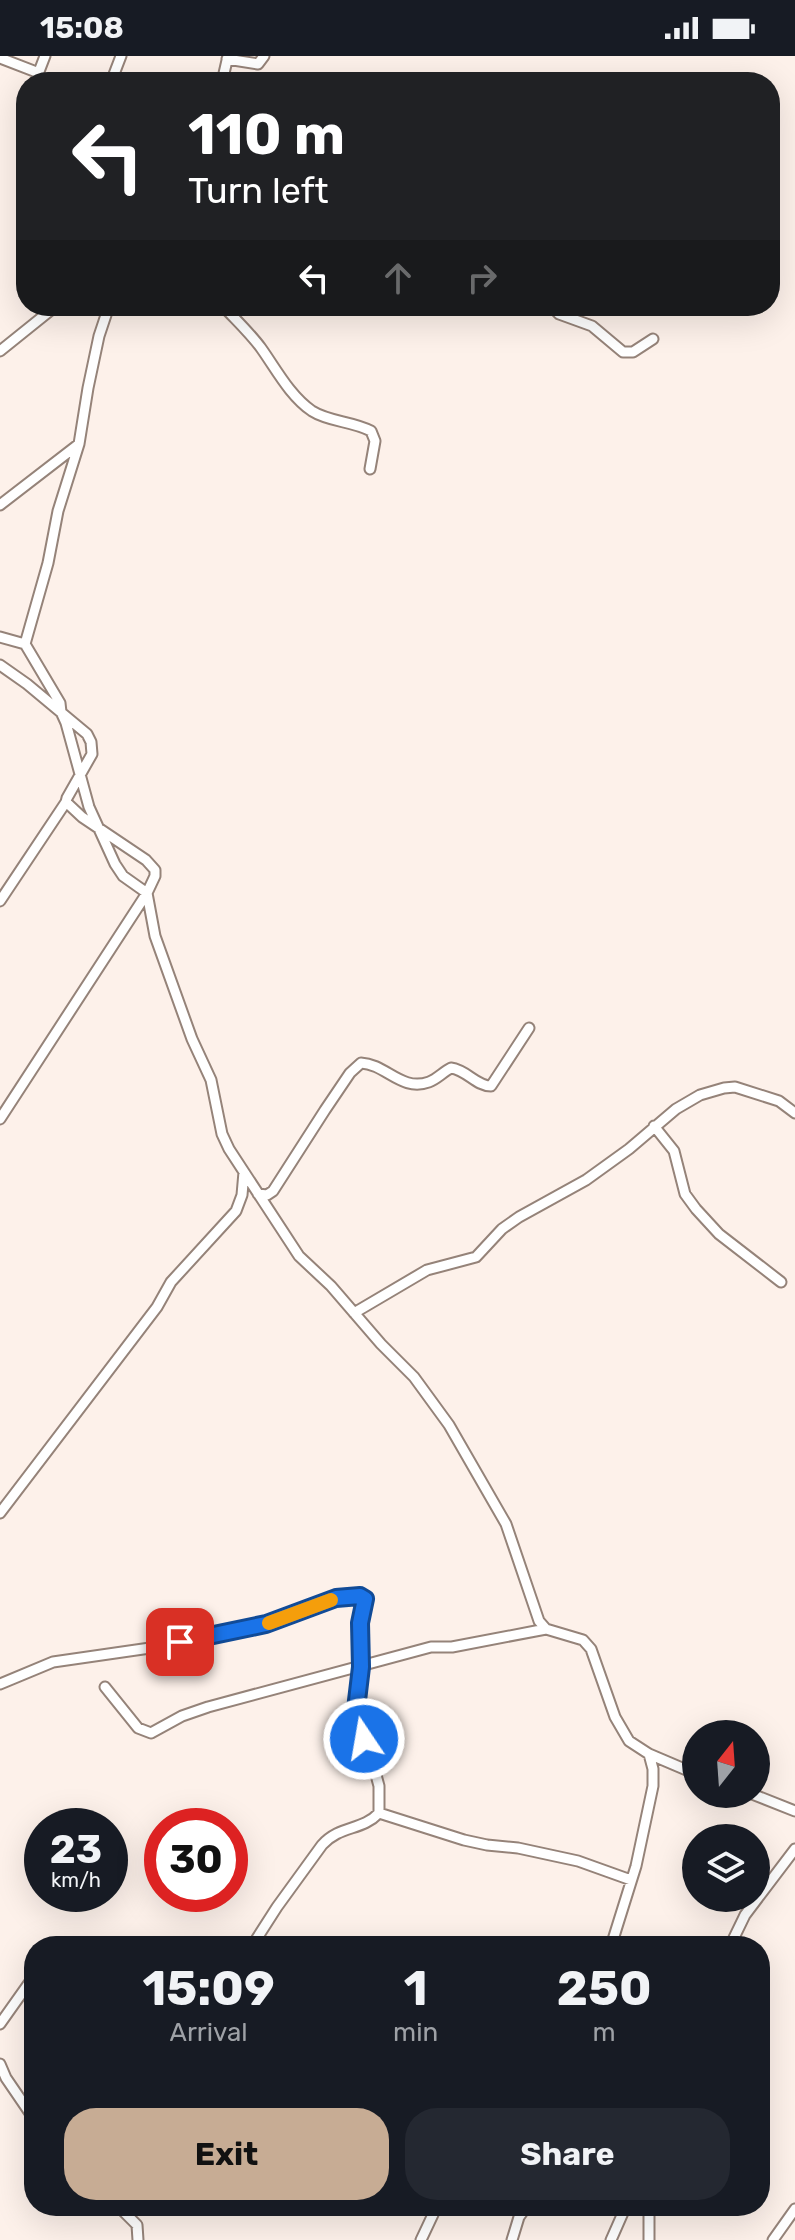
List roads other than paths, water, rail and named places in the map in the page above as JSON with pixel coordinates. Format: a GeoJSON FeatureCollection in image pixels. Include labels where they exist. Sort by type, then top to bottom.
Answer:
{"type":"FeatureCollection","features":[{"type":"Feature","properties":{"kind":"street"},"geometry":{"type":"LineString","coordinates":[[227,57],[258,64],[264,56]]}},
{"type":"Feature","properties":{"kind":"street"},"geometry":{"type":"LineString","coordinates":[[0,58],[27,72]]}},
{"type":"Feature","properties":{"kind":"street"},"geometry":{"type":"LineString","coordinates":[[0,351],[44,316]]}},
{"type":"Feature","properties":{"kind":"street"},"geometry":{"type":"LineString","coordinates":[[25,644],[48,563],[58,511],[79,444],[99,336],[106,316]]}},
{"type":"Feature","properties":{"kind":"street"},"geometry":{"type":"LineString","coordinates":[[232,316],[261,347],[276,372],[305,405],[322,416],[371,431],[375,441],[370,469]]}},
{"type":"Feature","properties":{"kind":"street"},"geometry":{"type":"LineString","coordinates":[[564,316],[592,326],[623,352],[633,352],[653,339]]}},
{"type":"Feature","properties":{"kind":"street"},"geometry":{"type":"LineString","coordinates":[[0,505],[79,444]]}},
{"type":"Feature","properties":{"kind":"street"},"geometry":{"type":"LineString","coordinates":[[0,637],[25,644],[60,703],[79,775],[98,828],[123,876],[147,893],[155,936],[192,1039],[211,1080],[222,1134],[299,1256],[331,1286],[414,1377],[449,1425],[506,1524],[533,1607],[546,1629]]}},
{"type":"Feature","properties":{"kind":"street"},"geometry":{"type":"LineString","coordinates":[[0,665],[87,734],[92,754],[66,802],[0,901]]}},
{"type":"Feature","properties":{"kind":"street"},"geometry":{"type":"LineString","coordinates":[[0,1119],[155,876],[151,865],[82,817],[66,802]]}},
{"type":"Feature","properties":{"kind":"street"},"geometry":{"type":"LineString","coordinates":[[258,1194],[267,1195],[273,1191],[350,1073],[361,1063],[374,1065],[412,1084],[428,1082],[451,1068],[481,1085],[491,1086],[529,1028]]}},
{"type":"Feature","properties":{"kind":"street"},"geometry":{"type":"LineString","coordinates":[[354,1313],[427,1270],[476,1257],[502,1229],[586,1180],[676,1109],[700,1095],[724,1088],[746,1089],[779,1101],[795,1113]]}},
{"type":"Feature","properties":{"kind":"street"},"geometry":{"type":"LineString","coordinates":[[654,1126],[674,1151],[685,1194],[696,1209],[719,1234],[781,1282]]}},
{"type":"Feature","properties":{"kind":"street"},"geometry":{"type":"LineString","coordinates":[[0,1513],[157,1307],[171,1282],[236,1211],[242,1195],[244,1172]]}},
{"type":"Feature","properties":{"kind":"street"},"geometry":{"type":"LineString","coordinates":[[0,1684],[53,1662],[150,1648],[266,1624],[336,1598],[352,1595],[365,1599],[360,1623],[361,1667],[356,1709],[379,1786],[379,1813],[372,1821],[331,1835],[277,1907],[260,1936]]}},
{"type":"Feature","properties":{"kind":"street"},"geometry":{"type":"LineString","coordinates":[[105,1687],[138,1728],[151,1733],[182,1716],[208,1707],[431,1647],[452,1647],[546,1629],[577,1637],[587,1644],[594,1655],[609,1701],[629,1741],[649,1754],[682,1768]]}},
{"type":"Feature","properties":{"kind":"street"},"geometry":{"type":"LineString","coordinates":[[614,1936],[653,1786],[649,1754]]}},
{"type":"Feature","properties":{"kind":"street"},"geometry":{"type":"LineString","coordinates":[[770,1801],[795,1811]]}},
{"type":"Feature","properties":{"kind":"street"},"geometry":{"type":"LineString","coordinates":[[379,1813],[487,1845],[518,1848],[578,1861],[631,1880]]}},
{"type":"Feature","properties":{"kind":"street"},"geometry":{"type":"LineString","coordinates":[[735,1936],[745,1915],[795,1849]]}},
{"type":"Feature","properties":{"kind":"street"},"geometry":{"type":"LineString","coordinates":[[0,2024],[24,1990]]}},
{"type":"Feature","properties":{"kind":"street"},"geometry":{"type":"LineString","coordinates":[[0,2064],[24,2104]]}},
{"type":"Feature","properties":{"kind":"street"},"geometry":{"type":"LineString","coordinates":[[773,2240],[795,2209]]}},
{"type":"Feature","properties":{"kind":"street"},"geometry":{"type":"LineString","coordinates":[[128,2216],[137,2225],[138,2240]]}},
{"type":"Feature","properties":{"kind":"street"},"geometry":{"type":"LineString","coordinates":[[421,2240],[432,2216]]}},
{"type":"Feature","properties":{"kind":"street"},"geometry":{"type":"LineString","coordinates":[[512,2240],[520,2216]]}},
{"type":"Feature","properties":{"kind":"street"},"geometry":{"type":"LineString","coordinates":[[611,2240],[622,2216]]}},
{"type":"Feature","properties":{"kind":"street"},"geometry":{"type":"LineString","coordinates":[[649,2216],[649,2240]]}}]}
